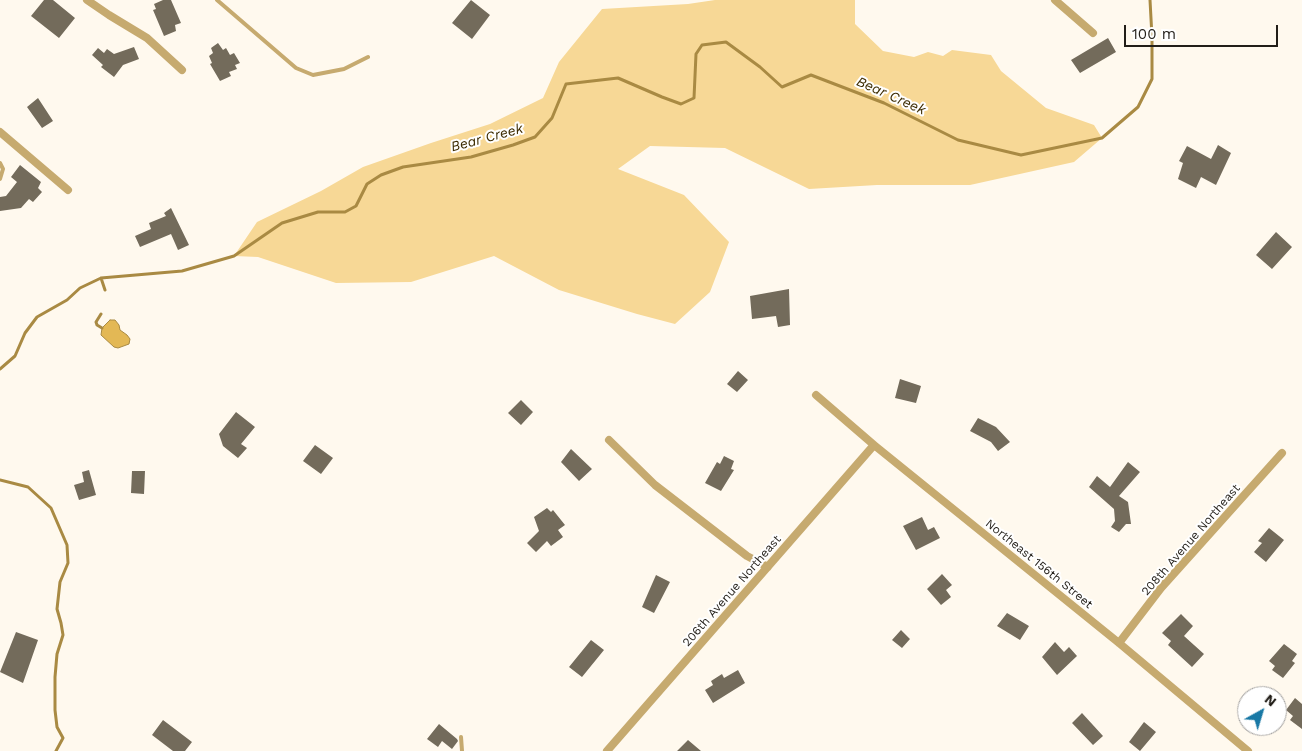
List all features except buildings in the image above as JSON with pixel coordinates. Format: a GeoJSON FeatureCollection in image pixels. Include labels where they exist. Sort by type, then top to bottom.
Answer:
{"type":"FeatureCollection","features":[{"type":"Feature","properties":{"kind":"street"},"geometry":{"type":"LineString","coordinates":[[87,0],[146,38],[182,70]]}},
{"type":"Feature","properties":{"kind":"street"},"geometry":{"type":"LineString","coordinates":[[1055,0],[1093,33]]}},
{"type":"Feature","properties":{"kind":"street"},"geometry":{"type":"LineString","coordinates":[[0,132],[68,190]]}},
{"type":"Feature","properties":{"kind":"street","name":"Northeast 156th Street"},"geometry":{"type":"LineString","coordinates":[[816,395],[874,445],[1119,643],[1248,751]]}},
{"type":"Feature","properties":{"kind":"street"},"geometry":{"type":"LineString","coordinates":[[610,440],[655,485],[748,556],[768,567]]}},
{"type":"Feature","properties":{"kind":"street","name":"206th Avenue Northeast"},"geometry":{"type":"LineString","coordinates":[[607,751],[874,445]]}},
{"type":"Feature","properties":{"kind":"street","name":"208th Avenue Northeast"},"geometry":{"type":"LineString","coordinates":[[1119,643],[1161,588],[1282,454]]}},
{"type":"Feature","properties":{"kind":"lane"},"geometry":{"type":"LineString","coordinates":[[217,0],[296,68],[313,75],[344,70],[368,57]]}},
{"type":"Feature","properties":{"kind":"lane"},"geometry":{"type":"LineString","coordinates":[[0,163],[3,169],[0,179]]}},
{"type":"Feature","properties":{"kind":"lane"},"geometry":{"type":"LineString","coordinates":[[461,737],[462,751]]}},
{"type":"Feature","properties":{"kind":"shaded area"},"geometry":{"type":"Polygon","coordinates":[[[715,0],[855,0],[855,24],[883,51],[914,57],[928,52],[943,56],[952,50],[991,55],[1001,71],[1046,108],[1094,125],[1102,138],[1074,162],[970,185],[877,185],[809,189],[725,148],[650,146],[618,169],[684,195],[729,242],[710,292],[675,324],[559,290],[494,256],[411,282],[336,283],[258,257],[234,256],[257,222],[321,191],[363,167],[490,124],[543,98],[559,62],[602,9],[688,4],[715,0]]]}},
{"type":"Feature","properties":{"kind":"shaded area"},"geometry":{"type":"Polygon","coordinates":[[[110,320],[115,320],[120,330],[127,335],[130,339],[129,344],[118,348],[114,347],[101,335],[102,328],[110,320]]]}},
{"type":"Feature","properties":{"kind":"waterway","name":"Bear Creek"},"geometry":{"type":"LineString","coordinates":[[0,369],[15,356],[25,333],[37,317],[67,300],[80,288],[101,278],[182,271],[234,256],[282,223],[318,212],[345,212],[356,206],[367,184],[381,175],[403,167],[471,157],[535,137],[552,118],[566,84],[618,78],[681,104],[694,98],[696,54],[702,45],[726,42],[760,67],[782,87],[811,75],[884,103],[958,140],[1021,155],[1102,138],[1138,107],[1152,79],[1150,0]]}},
{"type":"Feature","properties":{"kind":"waterway"},"geometry":{"type":"LineString","coordinates":[[101,278],[105,290]]}},
{"type":"Feature","properties":{"kind":"waterway"},"geometry":{"type":"LineString","coordinates":[[101,314],[96,322],[102,328]]}},
{"type":"Feature","properties":{"kind":"waterway","name":"Bear Creek"},"geometry":{"type":"LineString","coordinates":[[0,480],[28,487],[51,508],[67,545],[68,563],[60,582],[57,609],[63,635],[57,654],[55,710],[57,727],[63,738],[56,751]]}}]}
